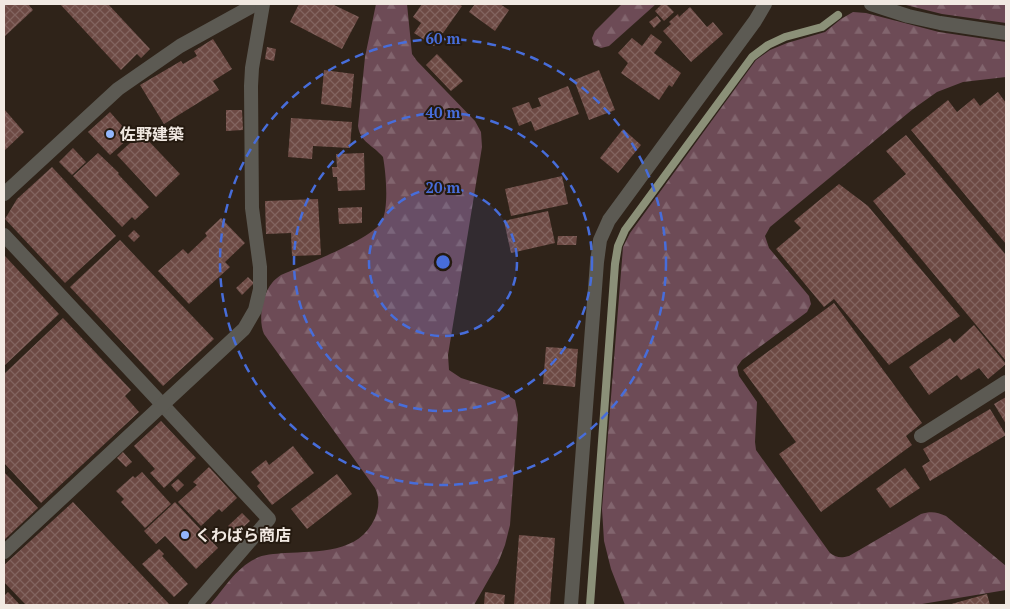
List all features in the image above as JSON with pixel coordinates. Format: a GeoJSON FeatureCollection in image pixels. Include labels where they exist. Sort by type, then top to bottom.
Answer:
{"type":"FeatureCollection","features":[{"type":"Feature","properties":{"kind":"street"},"geometry":{"type":"LineString","coordinates":[[4,194],[118,89],[180,46],[256,4]]}},
{"type":"Feature","properties":{"kind":"street"},"geometry":{"type":"LineString","coordinates":[[4,552],[244,329],[255,310],[260,289],[260,267],[252,208],[250,86],[264,4]]}},
{"type":"Feature","properties":{"kind":"street"},"geometry":{"type":"LineString","coordinates":[[571,605],[600,240],[610,220],[765,4]]}},
{"type":"Feature","properties":{"kind":"street"},"geometry":{"type":"LineString","coordinates":[[871,4],[908,16],[940,23],[1006,32]]}},
{"type":"Feature","properties":{"kind":"street"},"geometry":{"type":"LineString","coordinates":[[4,235],[270,519],[195,605]]}},
{"type":"Feature","properties":{"kind":"street"},"geometry":{"type":"LineString","coordinates":[[922,436],[1006,382]]}},
{"type":"Feature","properties":{"kind":"green space"},"geometry":{"type":"Polygon","coordinates":[[[376,4],[407,4],[412,54],[475,121],[481,132],[482,147],[448,355],[449,370],[461,378],[502,391],[515,400],[518,415],[510,525],[505,545],[498,563],[474,605],[210,605],[230,580],[255,559],[269,554],[324,551],[348,544],[368,530],[375,518],[378,499],[375,488],[264,334],[261,315],[266,294],[277,278],[352,244],[376,228],[382,221],[386,207],[386,181],[383,157],[364,140],[358,126],[365,57],[376,4]]]}},
{"type":"Feature","properties":{"kind":"green space"},"geometry":{"type":"Polygon","coordinates":[[[622,4],[656,4],[609,46],[601,48],[594,45],[592,38],[595,31],[622,4]]]}},
{"type":"Feature","properties":{"kind":"green space"},"geometry":{"type":"Polygon","coordinates":[[[902,4],[1006,4],[1006,23],[942,14],[902,4]]]}},
{"type":"Feature","properties":{"kind":"green space"},"geometry":{"type":"Polygon","coordinates":[[[853,12],[866,13],[939,32],[1006,42],[1006,77],[963,82],[937,92],[913,109],[770,227],[765,236],[769,248],[809,296],[811,304],[807,312],[742,360],[737,367],[739,376],[757,402],[756,450],[832,555],[839,557],[849,556],[921,514],[928,512],[937,513],[946,516],[1006,566],[1006,590],[916,605],[625,605],[611,569],[604,541],[602,509],[623,247],[630,233],[756,60],[770,50],[787,43],[825,32],[853,12]]]}},
{"type":"Feature","properties":{"kind":"building"},"geometry":{"type":"Polygon","coordinates":[[[4,4],[28,4],[33,10],[4,37],[4,4]]]}},
{"type":"Feature","properties":{"kind":"building"},"geometry":{"type":"Polygon","coordinates":[[[60,4],[108,4],[150,49],[141,58],[137,54],[121,70],[60,4]]]}},
{"type":"Feature","properties":{"kind":"building"},"geometry":{"type":"Polygon","coordinates":[[[299,4],[332,4],[359,17],[342,49],[290,22],[299,4]]]}},
{"type":"Feature","properties":{"kind":"building"},"geometry":{"type":"Polygon","coordinates":[[[422,4],[458,4],[462,6],[434,46],[414,33],[421,23],[413,17],[422,4]]]}},
{"type":"Feature","properties":{"kind":"building"},"geometry":{"type":"Polygon","coordinates":[[[475,4],[500,4],[509,10],[495,31],[469,12],[475,4]]]}},
{"type":"Feature","properties":{"kind":"building"},"geometry":{"type":"Polygon","coordinates":[[[662,4],[666,4],[674,12],[664,21],[655,11],[662,4]]]}},
{"type":"Feature","properties":{"kind":"building"},"geometry":{"type":"Polygon","coordinates":[[[690,7],[707,27],[713,22],[723,34],[691,62],[663,31],[678,14],[679,17],[690,7]]]}},
{"type":"Feature","properties":{"kind":"building"},"geometry":{"type":"Polygon","coordinates":[[[657,16],[661,21],[654,28],[649,22],[657,16]]]}},
{"type":"Feature","properties":{"kind":"building"},"geometry":{"type":"Polygon","coordinates":[[[651,34],[662,42],[654,53],[681,73],[672,87],[669,85],[659,100],[621,73],[628,63],[618,53],[632,38],[642,46],[651,34]]]}},
{"type":"Feature","properties":{"kind":"building"},"geometry":{"type":"Polygon","coordinates":[[[213,39],[232,69],[213,81],[219,90],[164,124],[140,85],[181,61],[183,64],[197,56],[194,51],[213,39]]]}},
{"type":"Feature","properties":{"kind":"building"},"geometry":{"type":"Polygon","coordinates":[[[267,47],[276,49],[274,61],[265,59],[267,47]]]}},
{"type":"Feature","properties":{"kind":"building"},"geometry":{"type":"Polygon","coordinates":[[[437,54],[463,81],[451,91],[426,65],[437,54]]]}},
{"type":"Feature","properties":{"kind":"building"},"geometry":{"type":"Polygon","coordinates":[[[324,70],[354,74],[351,108],[321,104],[324,70]]]}},
{"type":"Feature","properties":{"kind":"building"},"geometry":{"type":"Polygon","coordinates":[[[599,70],[615,110],[589,120],[574,80],[599,70]]]}},
{"type":"Feature","properties":{"kind":"building"},"geometry":{"type":"Polygon","coordinates":[[[568,86],[579,114],[535,131],[531,121],[519,126],[512,108],[529,102],[532,109],[541,106],[538,98],[568,86]]]}},
{"type":"Feature","properties":{"kind":"building"},"geometry":{"type":"Polygon","coordinates":[[[998,92],[1006,103],[1006,244],[911,130],[948,100],[957,112],[974,98],[980,106],[998,92]]]}},
{"type":"Feature","properties":{"kind":"building"},"geometry":{"type":"Polygon","coordinates":[[[4,109],[24,132],[4,151],[4,109]]]}},
{"type":"Feature","properties":{"kind":"building"},"geometry":{"type":"Polygon","coordinates":[[[226,110],[242,110],[243,130],[226,131],[226,110]]]}},
{"type":"Feature","properties":{"kind":"building"},"geometry":{"type":"Polygon","coordinates":[[[110,112],[131,136],[110,155],[88,132],[110,112]]]}},
{"type":"Feature","properties":{"kind":"building"},"geometry":{"type":"Polygon","coordinates":[[[291,118],[352,122],[350,148],[313,146],[312,159],[288,157],[291,118]]]}},
{"type":"Feature","properties":{"kind":"building"},"geometry":{"type":"Polygon","coordinates":[[[623,129],[641,145],[618,173],[600,158],[623,129]]]}},
{"type":"Feature","properties":{"kind":"building"},"geometry":{"type":"Polygon","coordinates":[[[141,133],[180,174],[156,197],[117,155],[141,133]]]}},
{"type":"Feature","properties":{"kind":"building"},"geometry":{"type":"Polygon","coordinates":[[[906,135],[1006,255],[1006,361],[873,201],[906,174],[886,151],[906,135]]]}},
{"type":"Feature","properties":{"kind":"building"},"geometry":{"type":"Polygon","coordinates":[[[73,148],[86,162],[72,175],[59,162],[73,148]]]}},
{"type":"Feature","properties":{"kind":"building"},"geometry":{"type":"Polygon","coordinates":[[[98,153],[119,173],[149,207],[135,220],[132,217],[122,227],[73,176],[98,153]]]}},
{"type":"Feature","properties":{"kind":"building"},"geometry":{"type":"Polygon","coordinates":[[[364,153],[365,190],[338,191],[337,177],[333,177],[332,167],[337,167],[336,154],[364,153]]]}},
{"type":"Feature","properties":{"kind":"building"},"geometry":{"type":"Polygon","coordinates":[[[52,167],[116,236],[65,283],[5,219],[17,199],[52,167]]]}},
{"type":"Feature","properties":{"kind":"building"},"geometry":{"type":"Polygon","coordinates":[[[562,176],[568,204],[511,216],[505,189],[562,176]]]}},
{"type":"Feature","properties":{"kind":"building"},"geometry":{"type":"Polygon","coordinates":[[[839,184],[868,206],[960,316],[889,365],[834,299],[824,307],[776,249],[801,228],[794,221],[839,184]]]}},
{"type":"Feature","properties":{"kind":"building"},"geometry":{"type":"Polygon","coordinates":[[[318,199],[321,255],[292,256],[291,233],[266,234],[265,201],[318,199]]]}},
{"type":"Feature","properties":{"kind":"building"},"geometry":{"type":"Polygon","coordinates":[[[362,207],[362,223],[339,224],[338,208],[362,207]]]}},
{"type":"Feature","properties":{"kind":"building"},"geometry":{"type":"Polygon","coordinates":[[[548,211],[555,243],[511,253],[504,221],[548,211]]]}},
{"type":"Feature","properties":{"kind":"building"},"geometry":{"type":"Polygon","coordinates":[[[221,218],[245,243],[225,262],[230,267],[189,304],[158,271],[183,249],[188,254],[207,236],[205,233],[221,218]]]}},
{"type":"Feature","properties":{"kind":"building"},"geometry":{"type":"Polygon","coordinates":[[[134,230],[140,236],[134,242],[128,236],[134,230]]]}},
{"type":"Feature","properties":{"kind":"building"},"geometry":{"type":"Polygon","coordinates":[[[558,236],[577,236],[576,245],[557,245],[558,236]]]}},
{"type":"Feature","properties":{"kind":"building"},"geometry":{"type":"Polygon","coordinates":[[[120,240],[214,339],[163,386],[70,287],[120,240]]]}},
{"type":"Feature","properties":{"kind":"building"},"geometry":{"type":"Polygon","coordinates":[[[4,255],[59,314],[4,366],[4,255]]]}},
{"type":"Feature","properties":{"kind":"building"},"geometry":{"type":"Polygon","coordinates":[[[248,277],[254,283],[242,295],[236,288],[248,277]]]}},
{"type":"Feature","properties":{"kind":"building"},"geometry":{"type":"Polygon","coordinates":[[[834,303],[922,423],[906,436],[912,445],[821,512],[779,454],[796,442],[743,370],[834,303]]]}},
{"type":"Feature","properties":{"kind":"building"},"geometry":{"type":"Polygon","coordinates":[[[63,318],[131,390],[125,396],[139,412],[41,503],[4,463],[4,374],[63,318]]]}},
{"type":"Feature","properties":{"kind":"building"},"geometry":{"type":"Polygon","coordinates":[[[974,325],[1006,364],[988,379],[979,368],[961,380],[957,375],[929,395],[909,367],[950,338],[954,343],[974,325]]]}},
{"type":"Feature","properties":{"kind":"building"},"geometry":{"type":"Polygon","coordinates":[[[546,347],[578,349],[575,387],[543,384],[546,347]]]}},
{"type":"Feature","properties":{"kind":"building"},"geometry":{"type":"Polygon","coordinates":[[[1006,397],[1006,424],[994,404],[1006,397]]]}},
{"type":"Feature","properties":{"kind":"building"},"geometry":{"type":"Polygon","coordinates":[[[990,409],[1006,435],[930,481],[922,466],[930,461],[923,449],[990,409]]]}},
{"type":"Feature","properties":{"kind":"building"},"geometry":{"type":"Polygon","coordinates":[[[161,421],[196,458],[164,488],[150,473],[155,469],[134,446],[161,421]]]}},
{"type":"Feature","properties":{"kind":"building"},"geometry":{"type":"Polygon","coordinates":[[[293,446],[314,473],[272,505],[257,486],[260,483],[251,472],[266,460],[269,465],[293,446]]]}},
{"type":"Feature","properties":{"kind":"building"},"geometry":{"type":"Polygon","coordinates":[[[123,452],[132,462],[126,467],[117,458],[123,452]]]}},
{"type":"Feature","properties":{"kind":"building"},"geometry":{"type":"Polygon","coordinates":[[[209,467],[237,498],[222,512],[219,509],[201,526],[178,502],[197,485],[193,482],[209,467]]]}},
{"type":"Feature","properties":{"kind":"building"},"geometry":{"type":"Polygon","coordinates":[[[905,468],[920,488],[890,508],[876,489],[905,468]]]}},
{"type":"Feature","properties":{"kind":"building"},"geometry":{"type":"Polygon","coordinates":[[[4,472],[38,508],[4,540],[4,472]]]}},
{"type":"Feature","properties":{"kind":"building"},"geometry":{"type":"Polygon","coordinates":[[[142,472],[171,504],[145,528],[121,502],[124,499],[116,491],[133,476],[135,478],[142,472]]]}},
{"type":"Feature","properties":{"kind":"building"},"geometry":{"type":"Polygon","coordinates":[[[337,474],[352,494],[307,529],[291,509],[337,474]]]}},
{"type":"Feature","properties":{"kind":"building"},"geometry":{"type":"Polygon","coordinates":[[[178,479],[184,485],[177,492],[171,485],[178,479]]]}},
{"type":"Feature","properties":{"kind":"building"},"geometry":{"type":"Polygon","coordinates":[[[73,502],[169,604],[26,605],[4,582],[4,565],[73,502]]]}},
{"type":"Feature","properties":{"kind":"building"},"geometry":{"type":"Polygon","coordinates":[[[175,502],[218,548],[196,569],[165,536],[156,544],[144,531],[175,502]]]}},
{"type":"Feature","properties":{"kind":"building"},"geometry":{"type":"Polygon","coordinates":[[[242,513],[250,521],[236,534],[228,526],[242,513]]]}},
{"type":"Feature","properties":{"kind":"building"},"geometry":{"type":"Polygon","coordinates":[[[519,535],[555,538],[550,605],[514,605],[519,535]]]}},
{"type":"Feature","properties":{"kind":"building"},"geometry":{"type":"Polygon","coordinates":[[[159,549],[164,554],[162,556],[188,584],[174,597],[142,564],[159,549]]]}},
{"type":"Feature","properties":{"kind":"building"},"geometry":{"type":"Polygon","coordinates":[[[8,592],[20,605],[4,605],[4,596],[8,592]]]}},
{"type":"Feature","properties":{"kind":"building"},"geometry":{"type":"Polygon","coordinates":[[[485,592],[505,595],[504,605],[484,605],[485,592]]]}},
{"type":"Feature","properties":{"kind":"building"},"geometry":{"type":"Polygon","coordinates":[[[987,594],[990,605],[948,605],[987,594]]]}},
{"type":"Feature","properties":{"kind":"waterway"},"geometry":{"type":"LineString","coordinates":[[590,605],[615,264],[618,246],[625,230],[752,57],[768,45],[785,37],[822,27],[838,15]]}},
{"type":"Feature","properties":{"kind":"place","name":"佐野建築"},"geometry":{"type":"Point","coordinates":[110,134]}},
{"type":"Feature","properties":{"kind":"place","name":"くわばら商店"},"geometry":{"type":"Point","coordinates":[185,535]}}]}
